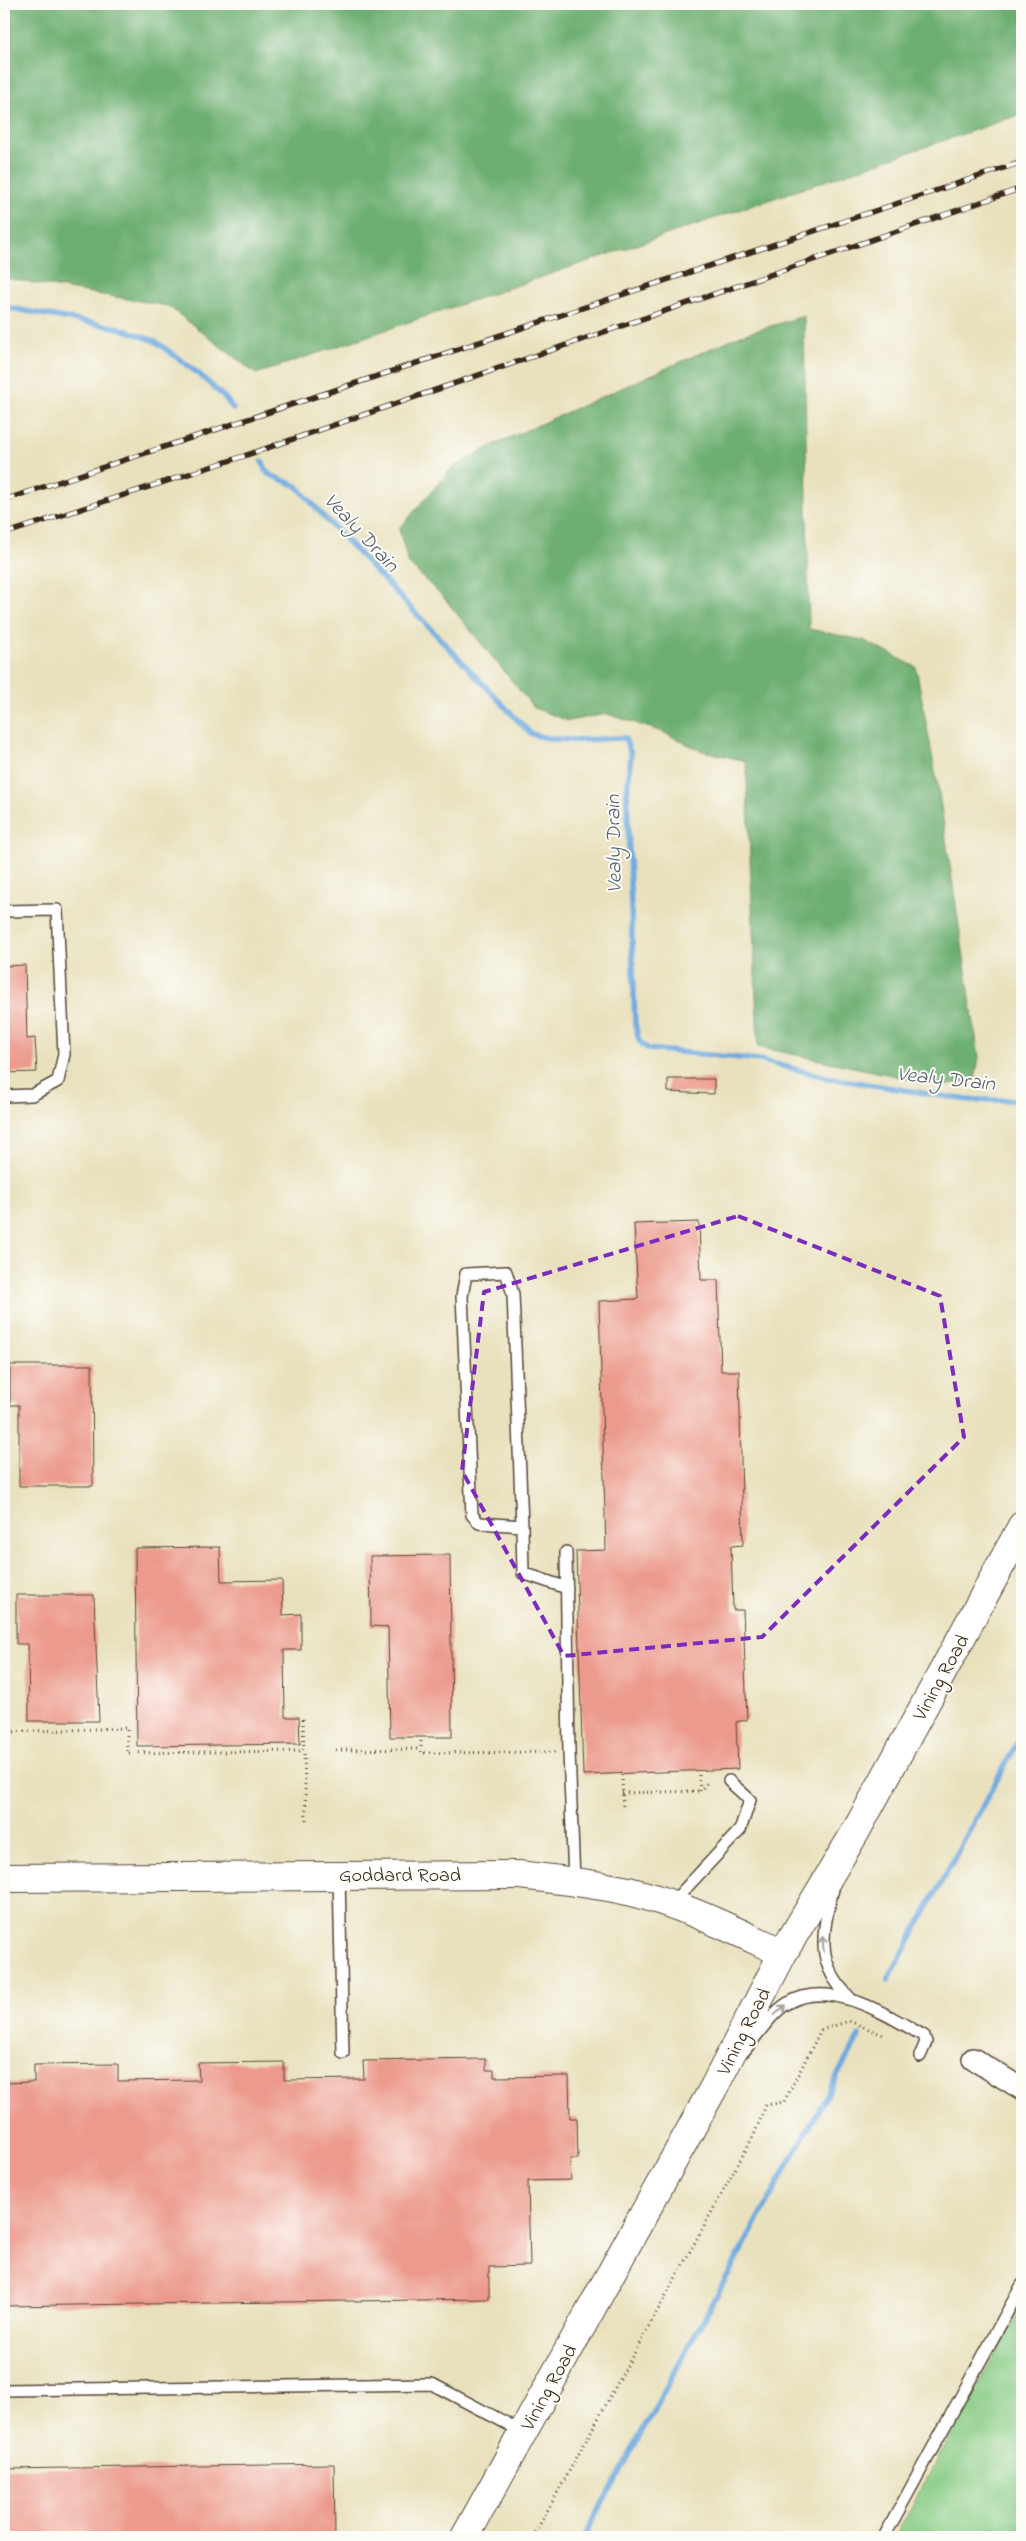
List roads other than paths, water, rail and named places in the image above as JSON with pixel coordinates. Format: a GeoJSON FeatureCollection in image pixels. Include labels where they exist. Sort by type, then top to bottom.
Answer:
{"type":"FeatureCollection","features":[{"type":"Feature","properties":{"kind":"main road","name":"Vining Road"},"geometry":{"type":"LineString","coordinates":[[465,2537],[714,2087],[783,1953],[842,1855],[1022,1526]]}},
{"type":"Feature","properties":{"kind":"main road","name":"Goddard Road"},"geometry":{"type":"LineString","coordinates":[[4,1878],[519,1874],[629,1891],[671,1904],[783,1953]]}},
{"type":"Feature","properties":{"kind":"street"},"geometry":{"type":"LineString","coordinates":[[973,2059],[1022,2089]]}},
{"type":"Feature","properties":{"kind":"lane"},"geometry":{"type":"LineString","coordinates":[[4,912],[57,910],[64,1054],[58,1081],[32,1095],[4,1096]]}},
{"type":"Feature","properties":{"kind":"lane"},"geometry":{"type":"LineString","coordinates":[[522,1526],[479,1523],[472,1515],[462,1296],[466,1274],[506,1272],[514,1294],[522,1526],[523,1573],[567,1588]]}},
{"type":"Feature","properties":{"kind":"lane"},"geometry":{"type":"LineString","coordinates":[[566,1552],[569,1752],[574,1881]]}},
{"type":"Feature","properties":{"kind":"lane"},"geometry":{"type":"LineString","coordinates":[[671,1904],[740,1830],[750,1800],[729,1781]]}},
{"type":"Feature","properties":{"kind":"lane"},"geometry":{"type":"LineString","coordinates":[[842,1855],[822,1942],[825,1957],[834,1977],[852,2000]]}},
{"type":"Feature","properties":{"kind":"lane"},"geometry":{"type":"LineString","coordinates":[[339,1874],[343,2053]]}},
{"type":"Feature","properties":{"kind":"lane"},"geometry":{"type":"LineString","coordinates":[[714,2087],[780,2009],[788,2002],[820,1994],[852,2000],[924,2036],[926,2042],[920,2056]]}},
{"type":"Feature","properties":{"kind":"lane"},"geometry":{"type":"LineString","coordinates":[[884,2537],[1022,2285]]}},
{"type":"Feature","properties":{"kind":"lane"},"geometry":{"type":"LineString","coordinates":[[4,2390],[432,2384],[523,2432]]}},
{"type":"Feature","properties":{"kind":"waterway","name":"Vealy Drain"},"geometry":{"type":"LineString","coordinates":[[4,307],[119,328],[155,341],[198,373],[226,399],[233,409]]}},
{"type":"Feature","properties":{"kind":"waterway","name":"Vealy Drain"},"geometry":{"type":"LineString","coordinates":[[262,461],[268,474],[297,486],[325,518],[530,733],[541,737],[564,740],[625,738],[631,754],[627,794],[635,1024],[639,1041],[648,1049],[760,1060],[829,1078],[968,1100],[1022,1100]]}},
{"type":"Feature","properties":{"kind":"waterway"},"geometry":{"type":"LineString","coordinates":[[888,1980],[1022,1734]]}},
{"type":"Feature","properties":{"kind":"waterway"},"geometry":{"type":"LineString","coordinates":[[584,2537],[859,2036]]}},
{"type":"Feature","properties":{"kind":"railway"},"geometry":{"type":"LineString","coordinates":[[4,500],[1022,162]]}},
{"type":"Feature","properties":{"kind":"railway"},"geometry":{"type":"LineString","coordinates":[[4,534],[241,457],[1022,188]]}}]}
